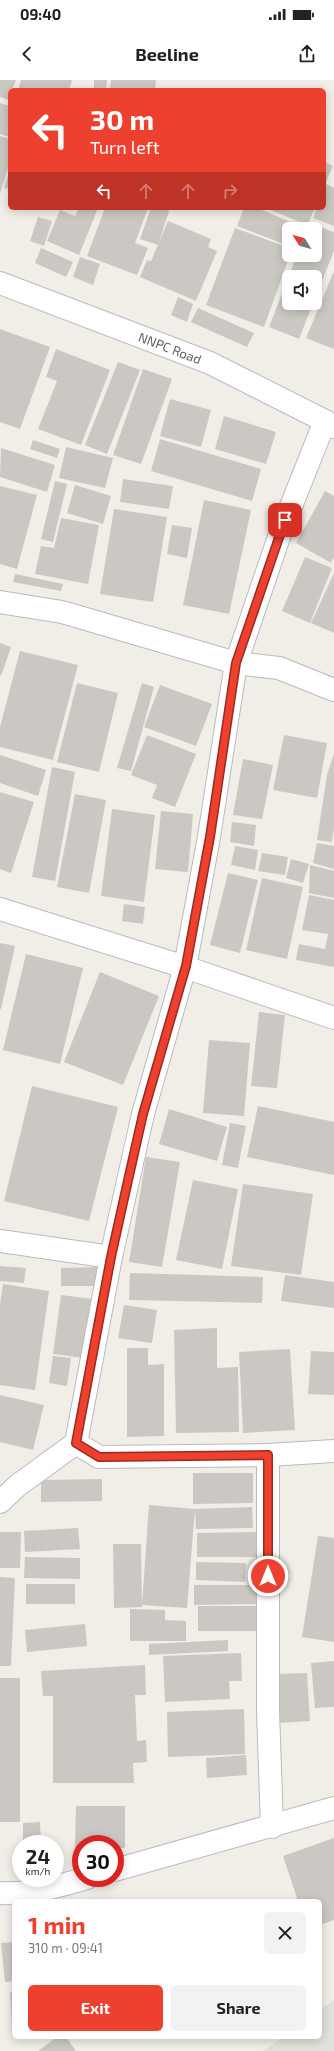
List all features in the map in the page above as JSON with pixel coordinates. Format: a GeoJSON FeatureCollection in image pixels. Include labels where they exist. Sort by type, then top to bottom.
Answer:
{"type":"FeatureCollection","features":[{"type":"Feature","properties":{"kind":"street","name":"NNPC Road"},"geometry":{"type":"LineString","coordinates":[[0,283],[210,363],[330,424]]}},
{"type":"Feature","properties":{"kind":"street"},"geometry":{"type":"LineString","coordinates":[[0,1502],[17,1486],[76,1443],[111,1257],[143,1114],[186,966],[210,837],[236,663],[280,534],[330,424]]}},
{"type":"Feature","properties":{"kind":"street"},"geometry":{"type":"LineString","coordinates":[[0,602],[62,612],[236,663],[279,668],[334,690]]}},
{"type":"Feature","properties":{"kind":"street"},"geometry":{"type":"LineString","coordinates":[[0,908],[186,966],[334,1018]]}},
{"type":"Feature","properties":{"kind":"street"},"geometry":{"type":"LineString","coordinates":[[0,1241],[111,1257]]}},
{"type":"Feature","properties":{"kind":"street"},"geometry":{"type":"LineString","coordinates":[[76,1443],[99,1457],[268,1455],[334,1451]]}},
{"type":"Feature","properties":{"kind":"street"},"geometry":{"type":"LineString","coordinates":[[268,1455],[268,1711],[272,1827]]}},
{"type":"Feature","properties":{"kind":"street"},"geometry":{"type":"LineString","coordinates":[[124,1868],[272,1827],[334,1808]]}},
{"type":"Feature","properties":{"kind":"street"},"geometry":{"type":"LineString","coordinates":[[0,1893],[56,1894],[72,1886]]}},
{"type":"Feature","properties":{"kind":"shaded area"},"geometry":{"type":"Polygon","coordinates":[[[334,2000],[334,2051],[263,2051],[280,2039],[322,2039],[322,2009],[334,2000]]]}},
{"type":"Feature","properties":{"kind":"building"},"geometry":{"type":"Polygon","coordinates":[[[0,80],[16,80],[13,88],[8,88],[8,100],[0,97],[0,80]]]}},
{"type":"Feature","properties":{"kind":"building"},"geometry":{"type":"Polygon","coordinates":[[[21,80],[72,80],[70,88],[19,88],[21,80]]]}},
{"type":"Feature","properties":{"kind":"building"},"geometry":{"type":"Polygon","coordinates":[[[94,80],[107,80],[106,88],[94,88],[94,80]]]}},
{"type":"Feature","properties":{"kind":"building"},"geometry":{"type":"Polygon","coordinates":[[[111,80],[156,80],[155,88],[110,88],[111,80]]]}},
{"type":"Feature","properties":{"kind":"building"},"geometry":{"type":"Polygon","coordinates":[[[0,103],[8,105],[8,136],[0,134],[0,103]]]}},
{"type":"Feature","properties":{"kind":"building"},"geometry":{"type":"Polygon","coordinates":[[[0,136],[8,138],[8,168],[0,194],[0,136]]]}},
{"type":"Feature","properties":{"kind":"building"},"geometry":{"type":"Polygon","coordinates":[[[326,163],[333,166],[326,182],[326,163]]]}},
{"type":"Feature","properties":{"kind":"building"},"geometry":{"type":"Polygon","coordinates":[[[8,175],[8,189],[4,188],[8,175]]]}},
{"type":"Feature","properties":{"kind":"building"},"geometry":{"type":"Polygon","coordinates":[[[326,184],[334,188],[334,226],[313,218],[316,210],[326,210],[326,184]]]}},
{"type":"Feature","properties":{"kind":"building"},"geometry":{"type":"Polygon","coordinates":[[[60,210],[75,216],[78,210],[97,210],[79,255],[47,241],[60,210]]]}},
{"type":"Feature","properties":{"kind":"building"},"geometry":{"type":"Polygon","coordinates":[[[104,210],[147,210],[135,243],[148,248],[137,275],[87,256],[104,210]]]}},
{"type":"Feature","properties":{"kind":"building"},"geometry":{"type":"Polygon","coordinates":[[[150,210],[169,210],[158,245],[140,239],[150,210]]]}},
{"type":"Feature","properties":{"kind":"building"},"geometry":{"type":"Polygon","coordinates":[[[243,210],[262,210],[290,222],[282,222],[282,243],[237,226],[243,210]]]}},
{"type":"Feature","properties":{"kind":"building"},"geometry":{"type":"Polygon","coordinates":[[[271,210],[314,210],[308,222],[300,222],[271,210]]]}},
{"type":"Feature","properties":{"kind":"building"},"geometry":{"type":"Polygon","coordinates":[[[38,217],[52,221],[44,246],[30,241],[38,217]]]}},
{"type":"Feature","properties":{"kind":"building"},"geometry":{"type":"Polygon","coordinates":[[[168,221],[211,239],[208,247],[217,251],[196,301],[140,277],[147,260],[151,261],[168,221]]]}},
{"type":"Feature","properties":{"kind":"building"},"geometry":{"type":"Polygon","coordinates":[[[235,228],[282,245],[282,262],[287,262],[285,270],[282,270],[282,277],[264,327],[206,305],[235,228]]]}},
{"type":"Feature","properties":{"kind":"building"},"geometry":{"type":"Polygon","coordinates":[[[322,228],[334,232],[334,251],[322,281],[322,270],[291,270],[294,262],[322,262],[322,228]]]}},
{"type":"Feature","properties":{"kind":"building"},"geometry":{"type":"Polygon","coordinates":[[[41,248],[73,262],[66,277],[35,263],[41,248]]]}},
{"type":"Feature","properties":{"kind":"building"},"geometry":{"type":"Polygon","coordinates":[[[80,257],[100,264],[93,285],[73,277],[80,257]]]}},
{"type":"Feature","properties":{"kind":"building"},"geometry":{"type":"Polygon","coordinates":[[[334,271],[334,349],[306,338],[318,310],[322,310],[322,300],[334,271]]]}},
{"type":"Feature","properties":{"kind":"building"},"geometry":{"type":"Polygon","coordinates":[[[282,294],[282,310],[310,310],[299,339],[269,327],[282,294]]]}},
{"type":"Feature","properties":{"kind":"building"},"geometry":{"type":"Polygon","coordinates":[[[178,297],[193,304],[187,322],[171,315],[178,297]]]}},
{"type":"Feature","properties":{"kind":"building"},"geometry":{"type":"Polygon","coordinates":[[[198,308],[254,333],[247,347],[191,322],[198,308]]]}},
{"type":"Feature","properties":{"kind":"building"},"geometry":{"type":"Polygon","coordinates":[[[0,329],[50,347],[20,429],[0,422],[0,329]]]}},
{"type":"Feature","properties":{"kind":"building"},"geometry":{"type":"Polygon","coordinates":[[[56,349],[110,370],[81,445],[38,429],[57,381],[46,377],[56,349]]]}},
{"type":"Feature","properties":{"kind":"building"},"geometry":{"type":"Polygon","coordinates":[[[118,362],[140,370],[107,454],[85,445],[118,362]]]}},
{"type":"Feature","properties":{"kind":"building"},"geometry":{"type":"Polygon","coordinates":[[[143,369],[172,379],[141,464],[113,455],[143,369]]]}},
{"type":"Feature","properties":{"kind":"building"},"geometry":{"type":"Polygon","coordinates":[[[170,399],[211,410],[201,447],[160,436],[170,399]]]}},
{"type":"Feature","properties":{"kind":"building"},"geometry":{"type":"Polygon","coordinates":[[[224,416],[276,432],[266,464],[215,449],[224,416]]]}},
{"type":"Feature","properties":{"kind":"building"},"geometry":{"type":"Polygon","coordinates":[[[160,439],[261,469],[252,501],[151,471],[160,439]]]}},
{"type":"Feature","properties":{"kind":"building"},"geometry":{"type":"Polygon","coordinates":[[[33,440],[60,449],[57,458],[30,449],[33,440]]]}},
{"type":"Feature","properties":{"kind":"building"},"geometry":{"type":"Polygon","coordinates":[[[66,447],[113,458],[105,488],[59,478],[66,447]]]}},
{"type":"Feature","properties":{"kind":"building"},"geometry":{"type":"Polygon","coordinates":[[[1,448],[55,465],[47,492],[0,477],[1,448]]]}},
{"type":"Feature","properties":{"kind":"building"},"geometry":{"type":"Polygon","coordinates":[[[123,479],[173,486],[169,509],[120,502],[123,479]]]}},
{"type":"Feature","properties":{"kind":"building"},"geometry":{"type":"Polygon","coordinates":[[[55,481],[67,484],[53,542],[41,539],[55,481]]]}},
{"type":"Feature","properties":{"kind":"building"},"geometry":{"type":"Polygon","coordinates":[[[75,485],[111,496],[103,524],[67,513],[75,485]]]}},
{"type":"Feature","properties":{"kind":"building"},"geometry":{"type":"Polygon","coordinates":[[[0,486],[37,495],[17,569],[0,564],[0,486]]]}},
{"type":"Feature","properties":{"kind":"building"},"geometry":{"type":"Polygon","coordinates":[[[325,491],[334,496],[334,557],[331,563],[296,543],[325,491]]]}},
{"type":"Feature","properties":{"kind":"building"},"geometry":{"type":"Polygon","coordinates":[[[204,500],[251,510],[229,614],[183,605],[204,500]]]}},
{"type":"Feature","properties":{"kind":"building"},"geometry":{"type":"Polygon","coordinates":[[[114,509],[167,517],[153,602],[100,594],[114,509]]]}},
{"type":"Feature","properties":{"kind":"building"},"geometry":{"type":"Polygon","coordinates":[[[61,518],[99,525],[88,584],[35,574],[41,546],[54,548],[61,518]]]}},
{"type":"Feature","properties":{"kind":"building"},"geometry":{"type":"Polygon","coordinates":[[[172,525],[192,528],[187,558],[167,554],[172,525]]]}},
{"type":"Feature","properties":{"kind":"building"},"geometry":{"type":"Polygon","coordinates":[[[305,557],[332,568],[310,623],[282,611],[305,557]]]}},
{"type":"Feature","properties":{"kind":"building"},"geometry":{"type":"Polygon","coordinates":[[[334,573],[334,633],[311,623],[334,573]]]}},
{"type":"Feature","properties":{"kind":"building"},"geometry":{"type":"Polygon","coordinates":[[[15,574],[63,584],[61,591],[13,582],[15,574]]]}},
{"type":"Feature","properties":{"kind":"building"},"geometry":{"type":"Polygon","coordinates":[[[0,643],[11,647],[1,676],[0,675],[0,643]]]}},
{"type":"Feature","properties":{"kind":"building"},"geometry":{"type":"Polygon","coordinates":[[[20,651],[78,665],[53,760],[0,747],[0,727],[20,651]]]}},
{"type":"Feature","properties":{"kind":"building"},"geometry":{"type":"Polygon","coordinates":[[[77,683],[118,693],[99,772],[57,762],[77,683]]]}},
{"type":"Feature","properties":{"kind":"building"},"geometry":{"type":"Polygon","coordinates":[[[142,683],[154,687],[131,771],[117,768],[142,683]]]}},
{"type":"Feature","properties":{"kind":"building"},"geometry":{"type":"Polygon","coordinates":[[[160,685],[212,704],[196,746],[144,727],[160,685]]]}},
{"type":"Feature","properties":{"kind":"building"},"geometry":{"type":"Polygon","coordinates":[[[147,735],[196,754],[175,807],[152,798],[157,785],[131,775],[147,735]]]}},
{"type":"Feature","properties":{"kind":"building"},"geometry":{"type":"Polygon","coordinates":[[[284,735],[327,743],[317,798],[273,790],[284,735]]]}},
{"type":"Feature","properties":{"kind":"building"},"geometry":{"type":"Polygon","coordinates":[[[334,753],[334,827],[332,842],[317,840],[327,775],[334,753]]]}},
{"type":"Feature","properties":{"kind":"building"},"geometry":{"type":"Polygon","coordinates":[[[0,755],[46,770],[38,796],[0,783],[0,755]]]}},
{"type":"Feature","properties":{"kind":"building"},"geometry":{"type":"Polygon","coordinates":[[[243,759],[273,765],[262,819],[233,815],[243,759]]]}},
{"type":"Feature","properties":{"kind":"building"},"geometry":{"type":"Polygon","coordinates":[[[52,767],[75,772],[55,881],[32,877],[52,767]]]}},
{"type":"Feature","properties":{"kind":"building"},"geometry":{"type":"Polygon","coordinates":[[[0,792],[34,802],[11,873],[0,869],[0,792]]]}},
{"type":"Feature","properties":{"kind":"building"},"geometry":{"type":"Polygon","coordinates":[[[75,794],[106,800],[89,893],[57,887],[75,794]]]}},
{"type":"Feature","properties":{"kind":"building"},"geometry":{"type":"Polygon","coordinates":[[[112,809],[155,815],[144,902],[101,896],[112,809]]]}},
{"type":"Feature","properties":{"kind":"building"},"geometry":{"type":"Polygon","coordinates":[[[161,811],[193,814],[188,872],[155,869],[161,811]]]}},
{"type":"Feature","properties":{"kind":"building"},"geometry":{"type":"Polygon","coordinates":[[[232,822],[256,825],[254,846],[230,842],[232,822]]]}},
{"type":"Feature","properties":{"kind":"building"},"geometry":{"type":"Polygon","coordinates":[[[317,843],[334,846],[334,869],[313,863],[317,843]]]}},
{"type":"Feature","properties":{"kind":"building"},"geometry":{"type":"Polygon","coordinates":[[[235,846],[258,850],[255,870],[231,865],[235,846]]]}},
{"type":"Feature","properties":{"kind":"building"},"geometry":{"type":"Polygon","coordinates":[[[262,853],[288,857],[285,875],[258,871],[262,853]]]}},
{"type":"Feature","properties":{"kind":"building"},"geometry":{"type":"Polygon","coordinates":[[[291,859],[309,864],[303,883],[286,878],[291,859]]]}},
{"type":"Feature","properties":{"kind":"building"},"geometry":{"type":"Polygon","coordinates":[[[310,865],[334,871],[334,898],[309,893],[310,865]]]}},
{"type":"Feature","properties":{"kind":"building"},"geometry":{"type":"Polygon","coordinates":[[[228,873],[258,880],[240,953],[210,945],[228,873]]]}},
{"type":"Feature","properties":{"kind":"building"},"geometry":{"type":"Polygon","coordinates":[[[262,878],[303,887],[287,959],[246,950],[262,878]]]}},
{"type":"Feature","properties":{"kind":"building"},"geometry":{"type":"Polygon","coordinates":[[[309,895],[334,900],[334,967],[296,960],[299,944],[325,949],[328,934],[302,930],[309,895]]]}},
{"type":"Feature","properties":{"kind":"building"},"geometry":{"type":"Polygon","coordinates":[[[124,904],[145,907],[143,924],[122,921],[124,904]]]}},
{"type":"Feature","properties":{"kind":"building"},"geometry":{"type":"Polygon","coordinates":[[[0,943],[15,946],[1,1009],[0,1009],[0,943]]]}},
{"type":"Feature","properties":{"kind":"building"},"geometry":{"type":"Polygon","coordinates":[[[26,954],[83,968],[60,1064],[3,1050],[26,954]]]}},
{"type":"Feature","properties":{"kind":"building"},"geometry":{"type":"Polygon","coordinates":[[[100,972],[159,996],[123,1085],[64,1062],[100,972]]]}},
{"type":"Feature","properties":{"kind":"building"},"geometry":{"type":"Polygon","coordinates":[[[259,1012],[285,1015],[277,1088],[251,1086],[259,1012]]]}},
{"type":"Feature","properties":{"kind":"building"},"geometry":{"type":"Polygon","coordinates":[[[209,1040],[250,1043],[244,1116],[203,1113],[209,1040]]]}},
{"type":"Feature","properties":{"kind":"building"},"geometry":{"type":"Polygon","coordinates":[[[32,1086],[118,1107],[89,1221],[4,1201],[32,1086]]]}},
{"type":"Feature","properties":{"kind":"building"},"geometry":{"type":"Polygon","coordinates":[[[258,1106],[334,1122],[334,1175],[247,1157],[258,1106]]]}},
{"type":"Feature","properties":{"kind":"building"},"geometry":{"type":"Polygon","coordinates":[[[169,1109],[227,1127],[217,1161],[159,1144],[169,1109]]]}},
{"type":"Feature","properties":{"kind":"building"},"geometry":{"type":"Polygon","coordinates":[[[230,1123],[246,1126],[238,1168],[222,1165],[230,1123]]]}},
{"type":"Feature","properties":{"kind":"building"},"geometry":{"type":"Polygon","coordinates":[[[146,1157],[180,1162],[162,1267],[129,1262],[146,1157]]]}},
{"type":"Feature","properties":{"kind":"building"},"geometry":{"type":"Polygon","coordinates":[[[193,1180],[238,1189],[222,1269],[176,1260],[193,1180]]]}},
{"type":"Feature","properties":{"kind":"building"},"geometry":{"type":"Polygon","coordinates":[[[243,1184],[313,1194],[301,1275],[231,1266],[243,1184]]]}},
{"type":"Feature","properties":{"kind":"building"},"geometry":{"type":"Polygon","coordinates":[[[0,1266],[26,1268],[24,1283],[0,1281],[0,1266]]]}},
{"type":"Feature","properties":{"kind":"building"},"geometry":{"type":"Polygon","coordinates":[[[98,1267],[99,1286],[61,1286],[61,1268],[98,1267]]]}},
{"type":"Feature","properties":{"kind":"building"},"geometry":{"type":"Polygon","coordinates":[[[130,1273],[263,1277],[262,1303],[129,1300],[130,1273]]]}},
{"type":"Feature","properties":{"kind":"building"},"geometry":{"type":"Polygon","coordinates":[[[285,1275],[334,1282],[334,1308],[281,1301],[285,1275]]]}},
{"type":"Feature","properties":{"kind":"building"},"geometry":{"type":"Polygon","coordinates":[[[3,1284],[49,1291],[35,1390],[0,1385],[0,1305],[3,1284]]]}},
{"type":"Feature","properties":{"kind":"building"},"geometry":{"type":"Polygon","coordinates":[[[61,1295],[93,1299],[84,1358],[53,1354],[61,1295]]]}},
{"type":"Feature","properties":{"kind":"building"},"geometry":{"type":"Polygon","coordinates":[[[124,1305],[157,1310],[152,1343],[118,1338],[124,1305]]]}},
{"type":"Feature","properties":{"kind":"building"},"geometry":{"type":"Polygon","coordinates":[[[217,1328],[217,1368],[238,1367],[239,1432],[176,1433],[174,1330],[217,1328]]]}},
{"type":"Feature","properties":{"kind":"building"},"geometry":{"type":"Polygon","coordinates":[[[127,1348],[148,1348],[148,1365],[164,1364],[164,1436],[127,1437],[127,1348]]]}},
{"type":"Feature","properties":{"kind":"building"},"geometry":{"type":"Polygon","coordinates":[[[290,1349],[295,1430],[243,1433],[239,1352],[290,1349]]]}},
{"type":"Feature","properties":{"kind":"building"},"geometry":{"type":"Polygon","coordinates":[[[311,1351],[334,1352],[334,1395],[308,1394],[311,1351]]]}},
{"type":"Feature","properties":{"kind":"building"},"geometry":{"type":"Polygon","coordinates":[[[53,1356],[71,1358],[67,1386],[49,1383],[53,1356]]]}},
{"type":"Feature","properties":{"kind":"building"},"geometry":{"type":"Polygon","coordinates":[[[0,1395],[44,1405],[33,1450],[0,1442],[0,1395]]]}},
{"type":"Feature","properties":{"kind":"building"},"geometry":{"type":"Polygon","coordinates":[[[193,1473],[253,1473],[253,1503],[193,1504],[193,1473]]]}},
{"type":"Feature","properties":{"kind":"building"},"geometry":{"type":"Polygon","coordinates":[[[102,1479],[102,1501],[41,1502],[41,1480],[102,1479]]]}},
{"type":"Feature","properties":{"kind":"building"},"geometry":{"type":"Polygon","coordinates":[[[149,1505],[195,1509],[187,1608],[142,1605],[149,1505]]]}},
{"type":"Feature","properties":{"kind":"building"},"geometry":{"type":"Polygon","coordinates":[[[252,1507],[253,1528],[196,1529],[195,1509],[252,1507]]]}},
{"type":"Feature","properties":{"kind":"building"},"geometry":{"type":"Polygon","coordinates":[[[78,1528],[80,1549],[25,1552],[24,1531],[78,1528]]]}},
{"type":"Feature","properties":{"kind":"building"},"geometry":{"type":"Polygon","coordinates":[[[0,1532],[21,1532],[20,1568],[0,1568],[0,1532]]]}},
{"type":"Feature","properties":{"kind":"building"},"geometry":{"type":"Polygon","coordinates":[[[257,1532],[257,1557],[197,1557],[197,1533],[257,1532]]]}},
{"type":"Feature","properties":{"kind":"building"},"geometry":{"type":"Polygon","coordinates":[[[318,1536],[334,1538],[334,1642],[302,1637],[318,1536]]]}},
{"type":"Feature","properties":{"kind":"building"},"geometry":{"type":"Polygon","coordinates":[[[113,1544],[141,1544],[142,1607],[114,1608],[113,1544]]]}},
{"type":"Feature","properties":{"kind":"building"},"geometry":{"type":"Polygon","coordinates":[[[25,1557],[80,1558],[80,1579],[24,1578],[25,1557]]]}},
{"type":"Feature","properties":{"kind":"building"},"geometry":{"type":"Polygon","coordinates":[[[196,1562],[246,1563],[245,1582],[196,1580],[196,1562]]]}},
{"type":"Feature","properties":{"kind":"building"},"geometry":{"type":"Polygon","coordinates":[[[0,1577],[15,1578],[11,1666],[0,1666],[0,1577]]]}},
{"type":"Feature","properties":{"kind":"building"},"geometry":{"type":"Polygon","coordinates":[[[26,1584],[75,1584],[75,1604],[26,1604],[26,1584]]]}},
{"type":"Feature","properties":{"kind":"building"},"geometry":{"type":"Polygon","coordinates":[[[194,1585],[261,1585],[262,1604],[194,1605],[194,1585]]]}},
{"type":"Feature","properties":{"kind":"building"},"geometry":{"type":"Polygon","coordinates":[[[198,1606],[262,1606],[261,1631],[198,1631],[198,1606]]]}},
{"type":"Feature","properties":{"kind":"building"},"geometry":{"type":"Polygon","coordinates":[[[130,1609],[165,1610],[165,1620],[186,1621],[186,1641],[130,1641],[130,1609]]]}},
{"type":"Feature","properties":{"kind":"building"},"geometry":{"type":"Polygon","coordinates":[[[85,1624],[87,1646],[27,1652],[25,1630],[85,1624]]]}},
{"type":"Feature","properties":{"kind":"building"},"geometry":{"type":"Polygon","coordinates":[[[228,1640],[228,1651],[149,1655],[149,1644],[228,1640]]]}},
{"type":"Feature","properties":{"kind":"building"},"geometry":{"type":"Polygon","coordinates":[[[241,1653],[242,1681],[229,1681],[230,1699],[165,1702],[163,1656],[241,1653]]]}},
{"type":"Feature","properties":{"kind":"building"},"geometry":{"type":"Polygon","coordinates":[[[334,1661],[334,1707],[315,1708],[311,1663],[334,1661]]]}},
{"type":"Feature","properties":{"kind":"building"},"geometry":{"type":"Polygon","coordinates":[[[145,1665],[146,1695],[135,1695],[137,1741],[146,1740],[147,1762],[133,1763],[134,1783],[53,1783],[53,1696],[43,1696],[41,1671],[145,1665]]]}},
{"type":"Feature","properties":{"kind":"building"},"geometry":{"type":"Polygon","coordinates":[[[307,1673],[310,1721],[280,1723],[277,1674],[307,1673]]]}},
{"type":"Feature","properties":{"kind":"building"},"geometry":{"type":"Polygon","coordinates":[[[0,1678],[20,1678],[20,1822],[0,1822],[0,1678]]]}},
{"type":"Feature","properties":{"kind":"building"},"geometry":{"type":"Polygon","coordinates":[[[244,1709],[245,1754],[168,1757],[167,1712],[244,1709]]]}},
{"type":"Feature","properties":{"kind":"building"},"geometry":{"type":"Polygon","coordinates":[[[246,1755],[247,1775],[207,1778],[206,1758],[246,1755]]]}},
{"type":"Feature","properties":{"kind":"building"},"geometry":{"type":"Polygon","coordinates":[[[76,1806],[125,1806],[125,1848],[124,1835],[75,1835],[76,1806]]]}},
{"type":"Feature","properties":{"kind":"building"},"geometry":{"type":"Polygon","coordinates":[[[40,1822],[41,1835],[23,1835],[23,1823],[40,1822]]]}},
{"type":"Feature","properties":{"kind":"building"},"geometry":{"type":"Polygon","coordinates":[[[334,1838],[334,1920],[322,1924],[322,1899],[297,1899],[283,1856],[334,1838]]]}},
{"type":"Feature","properties":{"kind":"building"},"geometry":{"type":"Polygon","coordinates":[[[12,1942],[12,1981],[5,1982],[1,1943],[12,1942]]]}},
{"type":"Feature","properties":{"kind":"building"},"geometry":{"type":"Polygon","coordinates":[[[10,1992],[12,1992],[12,2036],[10,1992]]]}},
{"type":"Feature","properties":{"kind":"building"},"geometry":{"type":"Polygon","coordinates":[[[54,2039],[67,2039],[76,2051],[38,2051],[54,2039]]]}},
{"type":"Feature","properties":{"kind":"route"},"geometry":{"type":"LineString","coordinates":[[268,1576],[268,1455],[99,1457],[76,1443],[111,1257],[143,1114],[186,966],[210,837],[236,663],[285,520]]}}]}
